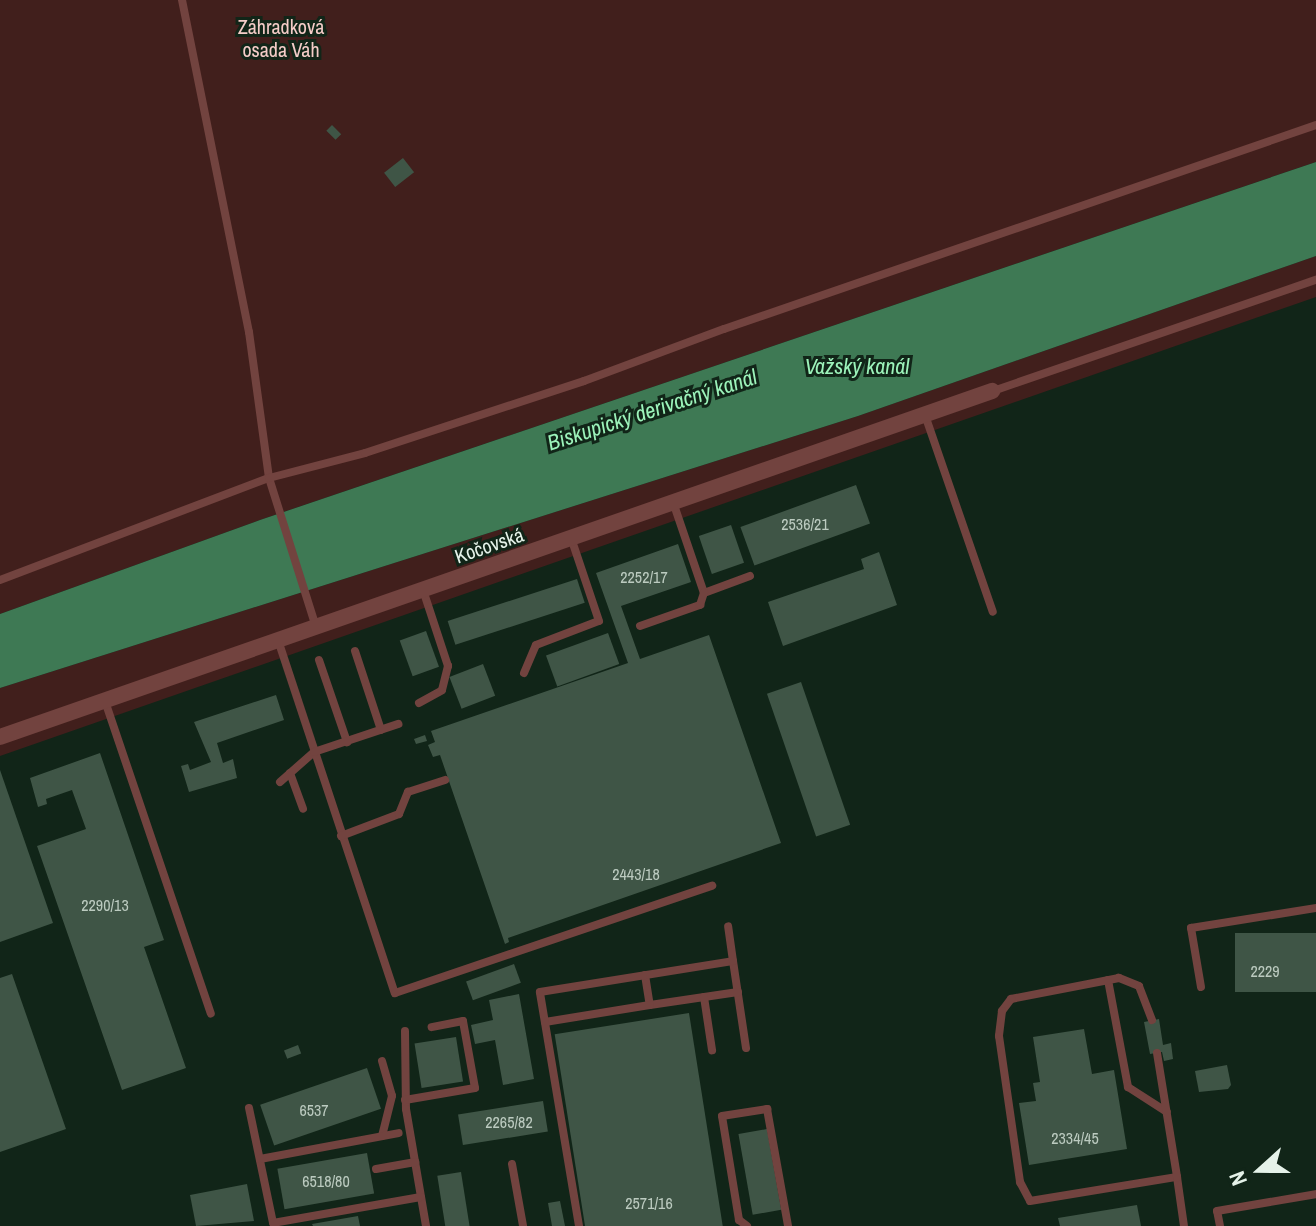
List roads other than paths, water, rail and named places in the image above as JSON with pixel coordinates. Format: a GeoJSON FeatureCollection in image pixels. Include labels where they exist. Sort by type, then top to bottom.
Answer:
{"type":"FeatureCollection","features":[{"type":"Feature","properties":{"kind":"street","name":"Kočovská"},"geometry":{"type":"LineString","coordinates":[[0,737],[992,391]]}},
{"type":"Feature","properties":{"kind":"lane"},"geometry":{"type":"LineString","coordinates":[[182,0],[249,332],[269,478],[312,603],[316,627]]}},
{"type":"Feature","properties":{"kind":"lane"},"geometry":{"type":"LineString","coordinates":[[0,580],[269,478],[365,453],[584,381],[724,329],[1316,125]]}},
{"type":"Feature","properties":{"kind":"lane"},"geometry":{"type":"LineString","coordinates":[[992,391],[1316,280]]}},
{"type":"Feature","properties":{"kind":"lane"},"geometry":{"type":"LineString","coordinates":[[925,415],[993,612]]}},
{"type":"Feature","properties":{"kind":"lane"},"geometry":{"type":"LineString","coordinates":[[640,626],[700,605],[704,593],[673,502]]}},
{"type":"Feature","properties":{"kind":"lane"},"geometry":{"type":"LineString","coordinates":[[524,673],[536,645],[599,621],[571,538]]}},
{"type":"Feature","properties":{"kind":"lane"},"geometry":{"type":"LineString","coordinates":[[704,593],[750,576]]}},
{"type":"Feature","properties":{"kind":"lane"},"geometry":{"type":"LineString","coordinates":[[419,703],[442,690],[448,666],[423,589]]}},
{"type":"Feature","properties":{"kind":"lane"},"geometry":{"type":"LineString","coordinates":[[278,640],[395,993],[712,886]]}},
{"type":"Feature","properties":{"kind":"lane"},"geometry":{"type":"LineString","coordinates":[[355,651],[381,730]]}},
{"type":"Feature","properties":{"kind":"lane"},"geometry":{"type":"LineString","coordinates":[[319,660],[347,742]]}},
{"type":"Feature","properties":{"kind":"lane"},"geometry":{"type":"LineString","coordinates":[[105,700],[211,1014]]}},
{"type":"Feature","properties":{"kind":"lane"},"geometry":{"type":"LineString","coordinates":[[280,782],[314,752],[398,724]]}},
{"type":"Feature","properties":{"kind":"lane"},"geometry":{"type":"LineString","coordinates":[[290,773],[303,809]]}},
{"type":"Feature","properties":{"kind":"lane"},"geometry":{"type":"LineString","coordinates":[[341,836],[399,814],[408,792],[445,780]]}},
{"type":"Feature","properties":{"kind":"lane"},"geometry":{"type":"LineString","coordinates":[[1201,987],[1191,928],[1316,908]]}},
{"type":"Feature","properties":{"kind":"lane"},"geometry":{"type":"LineString","coordinates":[[728,926],[746,1048]]}},
{"type":"Feature","properties":{"kind":"lane"},"geometry":{"type":"LineString","coordinates":[[579,1226],[540,992],[733,961]]}},
{"type":"Feature","properties":{"kind":"lane"},"geometry":{"type":"LineString","coordinates":[[645,975],[650,1005]]}},
{"type":"Feature","properties":{"kind":"lane"},"geometry":{"type":"LineString","coordinates":[[1152,1020],[1139,986],[1119,978],[1011,999],[1002,1011],[999,1036],[1020,1182],[1030,1201],[1177,1177]]}},
{"type":"Feature","properties":{"kind":"lane"},"geometry":{"type":"LineString","coordinates":[[1108,980],[1128,1087],[1167,1112]]}},
{"type":"Feature","properties":{"kind":"lane"},"geometry":{"type":"LineString","coordinates":[[545,1022],[738,992]]}},
{"type":"Feature","properties":{"kind":"lane"},"geometry":{"type":"LineString","coordinates":[[704,997],[712,1050]]}},
{"type":"Feature","properties":{"kind":"lane"},"geometry":{"type":"LineString","coordinates":[[405,1100],[475,1088],[463,1021],[432,1027]]}},
{"type":"Feature","properties":{"kind":"lane"},"geometry":{"type":"LineString","coordinates":[[405,1031],[405,1100],[426,1226]]}},
{"type":"Feature","properties":{"kind":"lane"},"geometry":{"type":"LineString","coordinates":[[1157,1053],[1184,1226]]}},
{"type":"Feature","properties":{"kind":"lane"},"geometry":{"type":"LineString","coordinates":[[382,1061],[392,1096],[382,1136]]}},
{"type":"Feature","properties":{"kind":"lane"},"geometry":{"type":"LineString","coordinates":[[249,1108],[273,1223],[421,1197]]}},
{"type":"Feature","properties":{"kind":"lane"},"geometry":{"type":"LineString","coordinates":[[747,1226],[739,1220],[722,1116],[767,1109],[788,1226]]}},
{"type":"Feature","properties":{"kind":"lane"},"geometry":{"type":"LineString","coordinates":[[260,1159],[399,1133]]}},
{"type":"Feature","properties":{"kind":"lane"},"geometry":{"type":"LineString","coordinates":[[376,1169],[415,1162]]}},
{"type":"Feature","properties":{"kind":"lane"},"geometry":{"type":"LineString","coordinates":[[512,1164],[523,1226]]}},
{"type":"Feature","properties":{"kind":"lane"},"geometry":{"type":"LineString","coordinates":[[1220,1226],[1217,1211],[1316,1194]]}},
{"type":"Feature","properties":{"kind":"water","name":"Važský kanál"},"geometry":{"type":"Polygon","coordinates":[[[1316,162],[1316,256],[858,416],[0,688],[0,614],[260,520],[1316,162]]]}},
{"type":"Feature","properties":{"kind":"park label","name":"Záhradková osada Váh"},"geometry":{"type":"Point","coordinates":[281,38]}},
{"type":"Feature","properties":{"kind":"water label","name":"Biskupický derivačný kanál"},"geometry":{"type":"Point","coordinates":[652,410]}}]}
